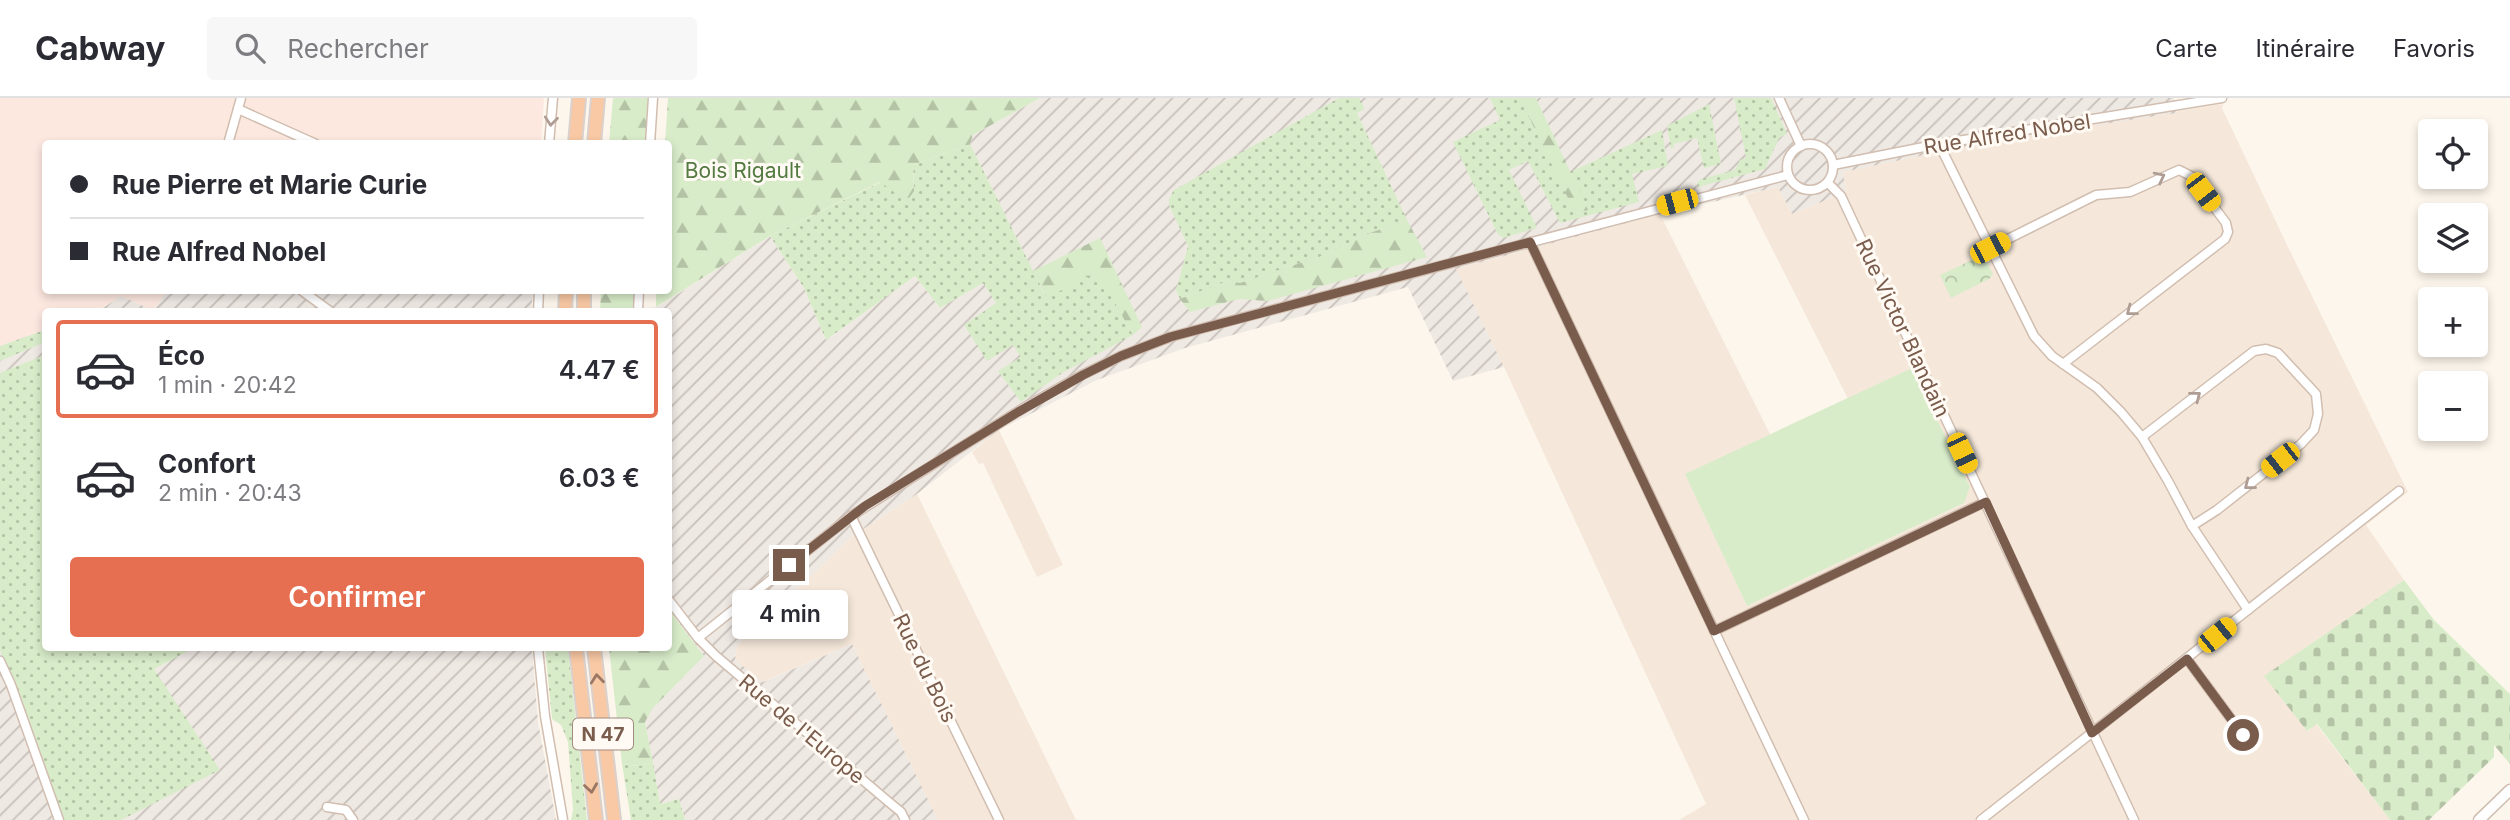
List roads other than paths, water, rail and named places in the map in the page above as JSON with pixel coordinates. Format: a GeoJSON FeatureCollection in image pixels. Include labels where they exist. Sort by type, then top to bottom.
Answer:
{"type":"FeatureCollection","features":[{"type":"Feature","properties":{"kind":"highway"},"geometry":{"type":"LineString","coordinates":[[575,140],[579,98]]}},
{"type":"Feature","properties":{"kind":"highway"},"geometry":{"type":"LineString","coordinates":[[594,140],[598,98]]}},
{"type":"Feature","properties":{"kind":"highway","name":"N 47"},"geometry":{"type":"LineString","coordinates":[[576,651],[596,820]]}},
{"type":"Feature","properties":{"kind":"highway","name":"N 47"},"geometry":{"type":"LineString","coordinates":[[594,651],[614,820]]}},
{"type":"Feature","properties":{"kind":"street"},"geometry":{"type":"LineString","coordinates":[[229,140],[241,98]]}},
{"type":"Feature","properties":{"kind":"street"},"geometry":{"type":"LineString","coordinates":[[549,140],[553,98]]}},
{"type":"Feature","properties":{"kind":"street"},"geometry":{"type":"LineString","coordinates":[[650,140],[653,98]]}},
{"type":"Feature","properties":{"kind":"street"},"geometry":{"type":"LineString","coordinates":[[1779,98],[1801,146]]}},
{"type":"Feature","properties":{"kind":"street","name":"Rue Alfred Nobel"},"geometry":{"type":"LineString","coordinates":[[1833,165],[1939,144],[2222,98]]}},
{"type":"Feature","properties":{"kind":"street"},"geometry":{"type":"LineString","coordinates":[[238,109],[307,140]]}},
{"type":"Feature","properties":{"kind":"street"},"geometry":{"type":"LineString","coordinates":[[1939,144],[2034,336],[2052,356],[2097,388],[2142,437],[2192,526],[2248,610]]}},
{"type":"Feature","properties":{"kind":"street"},"geometry":{"type":"LineString","coordinates":[[1818,145],[1826,150],[1833,165],[1828,183],[1822,188],[1809,191],[1796,186],[1788,175],[1788,161],[1801,146],[1818,145]]}},
{"type":"Feature","properties":{"kind":"street"},"geometry":{"type":"LineString","coordinates":[[1990,248],[2096,195],[2130,192],[2171,172],[2185,171],[2191,176],[2226,223],[2228,232],[2225,239],[2063,364]]}},
{"type":"Feature","properties":{"kind":"street"},"geometry":{"type":"LineString","coordinates":[[698,638],[851,516],[1025,408],[1129,353],[1170,337],[1788,175]]}},
{"type":"Feature","properties":{"kind":"street","name":"Rue Victor Blandain"},"geometry":{"type":"LineString","coordinates":[[1828,183],[1842,196],[2134,820]]}},
{"type":"Feature","properties":{"kind":"street"},"geometry":{"type":"LineString","coordinates":[[1530,242],[1804,820]]}},
{"type":"Feature","properties":{"kind":"street"},"geometry":{"type":"LineString","coordinates":[[307,294],[326,308]]}},
{"type":"Feature","properties":{"kind":"street"},"geometry":{"type":"LineString","coordinates":[[2142,437],[2254,351],[2266,349],[2278,353],[2316,394],[2318,414],[2314,430],[2301,444],[2217,510],[2192,526]]}},
{"type":"Feature","properties":{"kind":"street"},"geometry":{"type":"LineString","coordinates":[[1981,820],[2399,491]]}},
{"type":"Feature","properties":{"kind":"street"},"geometry":{"type":"LineString","coordinates":[[1714,631],[1986,502]]}},
{"type":"Feature","properties":{"kind":"street","name":"Rue du Bois"},"geometry":{"type":"LineString","coordinates":[[851,516],[999,820]]}},
{"type":"Feature","properties":{"kind":"street","name":"Rue de l'Europe"},"geometry":{"type":"LineString","coordinates":[[672,604],[698,638],[890,803],[905,820]]}},
{"type":"Feature","properties":{"kind":"street"},"geometry":{"type":"LineString","coordinates":[[538,651],[545,716],[563,820]]}},
{"type":"Feature","properties":{"kind":"street"},"geometry":{"type":"LineString","coordinates":[[2187,659],[2243,735]]}},
{"type":"Feature","properties":{"kind":"street"},"geometry":{"type":"LineString","coordinates":[[0,661],[59,820]]}},
{"type":"Feature","properties":{"kind":"street"},"geometry":{"type":"LineString","coordinates":[[2479,820],[2510,790]]}},
{"type":"Feature","properties":{"kind":"street"},"geometry":{"type":"LineString","coordinates":[[327,807],[346,810],[353,820]]}},
{"type":"Feature","properties":{"kind":"park label","name":"Bois Rigault"},"geometry":{"type":"Point","coordinates":[743,170]}}]}
